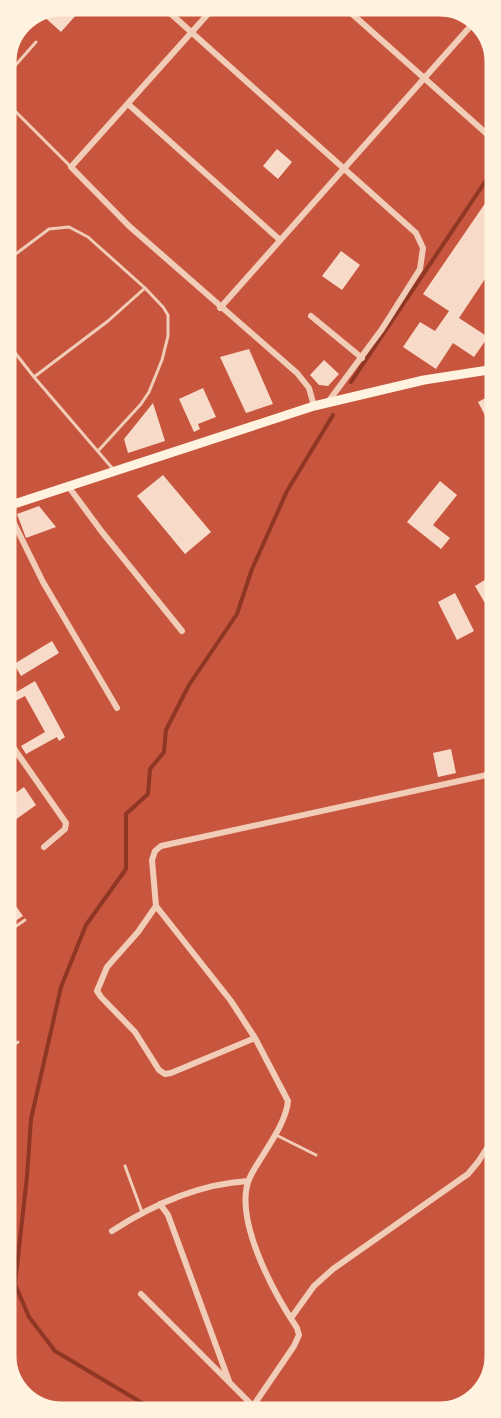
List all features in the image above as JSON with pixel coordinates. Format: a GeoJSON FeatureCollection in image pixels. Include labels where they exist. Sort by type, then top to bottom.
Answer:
{"type":"FeatureCollection","features":[{"type":"Feature","properties":{"kind":"main road"},"geometry":{"type":"LineString","coordinates":[[15,504],[328,402],[424,380],[486,370]]}},
{"type":"Feature","properties":{"kind":"street"},"geometry":{"type":"LineString","coordinates":[[172,15],[416,233],[423,248],[420,269],[362,358],[328,402]]}},
{"type":"Feature","properties":{"kind":"street"},"geometry":{"type":"LineString","coordinates":[[207,15],[71,167],[129,226],[297,373],[309,388],[314,406]]}},
{"type":"Feature","properties":{"kind":"street"},"geometry":{"type":"LineString","coordinates":[[353,15],[486,133]]}},
{"type":"Feature","properties":{"kind":"street"},"geometry":{"type":"LineString","coordinates":[[220,308],[470,27]]}},
{"type":"Feature","properties":{"kind":"street"},"geometry":{"type":"LineString","coordinates":[[128,104],[280,240]]}},
{"type":"Feature","properties":{"kind":"street"},"geometry":{"type":"LineString","coordinates":[[311,316],[362,358]]}},
{"type":"Feature","properties":{"kind":"street"},"geometry":{"type":"LineString","coordinates":[[68,486],[182,631]]}},
{"type":"Feature","properties":{"kind":"street"},"geometry":{"type":"LineString","coordinates":[[15,525],[44,582],[117,708]]}},
{"type":"Feature","properties":{"kind":"street"},"geometry":{"type":"LineString","coordinates":[[15,751],[65,821],[66,826],[44,847]]}},
{"type":"Feature","properties":{"kind":"street"},"geometry":{"type":"LineString","coordinates":[[255,1403],[299,1335],[255,1249],[248,1218],[246,1194],[248,1181],[275,1134],[288,1101],[255,1038],[231,1001],[156,906],[152,860],[155,851],[161,846],[486,775]]}},
{"type":"Feature","properties":{"kind":"street"},"geometry":{"type":"LineString","coordinates":[[156,906],[138,932],[107,968],[97,991],[101,997],[135,1032],[159,1070],[165,1074],[255,1038]]}},
{"type":"Feature","properties":{"kind":"street"},"geometry":{"type":"LineString","coordinates":[[291,1318],[314,1286],[333,1269],[468,1174],[486,1150]]}},
{"type":"Feature","properties":{"kind":"street"},"geometry":{"type":"LineString","coordinates":[[112,1231],[142,1212],[160,1204],[202,1190],[248,1181]]}},
{"type":"Feature","properties":{"kind":"street"},"geometry":{"type":"LineString","coordinates":[[160,1204],[168,1215],[229,1381]]}},
{"type":"Feature","properties":{"kind":"street"},"geometry":{"type":"LineString","coordinates":[[141,1294],[229,1381],[246,1403]]}},
{"type":"Feature","properties":{"kind":"lane"},"geometry":{"type":"LineString","coordinates":[[15,66],[36,42]]}},
{"type":"Feature","properties":{"kind":"lane"},"geometry":{"type":"LineString","coordinates":[[15,110],[71,167]]}},
{"type":"Feature","properties":{"kind":"lane"},"geometry":{"type":"LineString","coordinates":[[15,254],[49,229],[69,227],[88,237],[145,288],[168,315],[168,336],[156,378],[141,404],[98,451]]}},
{"type":"Feature","properties":{"kind":"lane"},"geometry":{"type":"LineString","coordinates":[[34,377],[108,321],[145,288]]}},
{"type":"Feature","properties":{"kind":"lane"},"geometry":{"type":"LineString","coordinates":[[15,353],[115,471]]}},
{"type":"Feature","properties":{"kind":"lane"},"geometry":{"type":"LineString","coordinates":[[15,927],[25,920]]}},
{"type":"Feature","properties":{"kind":"lane"},"geometry":{"type":"LineString","coordinates":[[275,1134],[316,1155]]}},
{"type":"Feature","properties":{"kind":"lane"},"geometry":{"type":"LineString","coordinates":[[125,1167],[142,1212]]}},
{"type":"Feature","properties":{"kind":"building"},"geometry":{"type":"Polygon","coordinates":[[[76,15],[61,32],[45,18],[76,15]]]}},
{"type":"Feature","properties":{"kind":"building"},"geometry":{"type":"Polygon","coordinates":[[[277,149],[292,162],[278,179],[263,166],[277,149]]]}},
{"type":"Feature","properties":{"kind":"building"},"geometry":{"type":"Polygon","coordinates":[[[486,202],[486,278],[459,318],[486,336],[486,340],[474,357],[453,343],[436,369],[403,347],[420,322],[435,331],[449,311],[423,294],[486,202]]]}},
{"type":"Feature","properties":{"kind":"building"},"geometry":{"type":"Polygon","coordinates":[[[341,251],[360,265],[342,290],[322,276],[341,251]]]}},
{"type":"Feature","properties":{"kind":"building"},"geometry":{"type":"Polygon","coordinates":[[[249,349],[273,404],[246,413],[220,357],[249,349]]]}},
{"type":"Feature","properties":{"kind":"building"},"geometry":{"type":"Polygon","coordinates":[[[324,360],[339,374],[328,386],[319,385],[310,375],[324,360]]]}},
{"type":"Feature","properties":{"kind":"building"},"geometry":{"type":"Polygon","coordinates":[[[203,388],[216,417],[198,424],[200,429],[194,432],[179,399],[203,388]]]}},
{"type":"Feature","properties":{"kind":"building"},"geometry":{"type":"Polygon","coordinates":[[[486,398],[486,417],[478,402],[486,398]]]}},
{"type":"Feature","properties":{"kind":"building"},"geometry":{"type":"Polygon","coordinates":[[[153,403],[165,441],[128,453],[124,439],[153,403]]]}},
{"type":"Feature","properties":{"kind":"building"},"geometry":{"type":"Polygon","coordinates":[[[163,475],[211,532],[185,554],[137,496],[163,475]]]}},
{"type":"Feature","properties":{"kind":"building"},"geometry":{"type":"Polygon","coordinates":[[[440,481],[457,495],[433,525],[450,538],[441,549],[407,522],[440,481]]]}},
{"type":"Feature","properties":{"kind":"building"},"geometry":{"type":"Polygon","coordinates":[[[39,506],[56,527],[26,538],[17,514],[39,506]]]}},
{"type":"Feature","properties":{"kind":"building"},"geometry":{"type":"Polygon","coordinates":[[[486,579],[486,605],[475,586],[486,579]]]}},
{"type":"Feature","properties":{"kind":"building"},"geometry":{"type":"Polygon","coordinates":[[[455,593],[474,631],[457,640],[438,602],[455,593]]]}},
{"type":"Feature","properties":{"kind":"building"},"geometry":{"type":"Polygon","coordinates":[[[52,641],[59,653],[21,676],[15,663],[52,641]]]}},
{"type":"Feature","properties":{"kind":"building"},"geometry":{"type":"Polygon","coordinates":[[[35,681],[65,737],[59,741],[57,737],[26,754],[21,746],[45,732],[25,696],[15,701],[15,693],[35,681]]]}},
{"type":"Feature","properties":{"kind":"building"},"geometry":{"type":"Polygon","coordinates":[[[451,749],[456,773],[438,777],[433,753],[451,749]]]}},
{"type":"Feature","properties":{"kind":"building"},"geometry":{"type":"Polygon","coordinates":[[[24,787],[36,805],[15,820],[15,794],[24,787]]]}},
{"type":"Feature","properties":{"kind":"building"},"geometry":{"type":"Polygon","coordinates":[[[15,905],[23,916],[15,921],[15,905]]]}},
{"type":"Feature","properties":{"kind":"waterway"},"geometry":{"type":"LineString","coordinates":[[351,382],[486,180]]}},
{"type":"Feature","properties":{"kind":"waterway"},"geometry":{"type":"LineString","coordinates":[[15,1284],[31,1119],[61,987],[86,925],[126,869],[126,814],[148,794],[150,769],[164,752],[166,730],[189,685],[237,614],[252,569],[287,491],[333,415]]}},
{"type":"Feature","properties":{"kind":"waterway"},"geometry":{"type":"LineString","coordinates":[[15,1284],[29,1317],[55,1351],[142,1403]]}}]}
